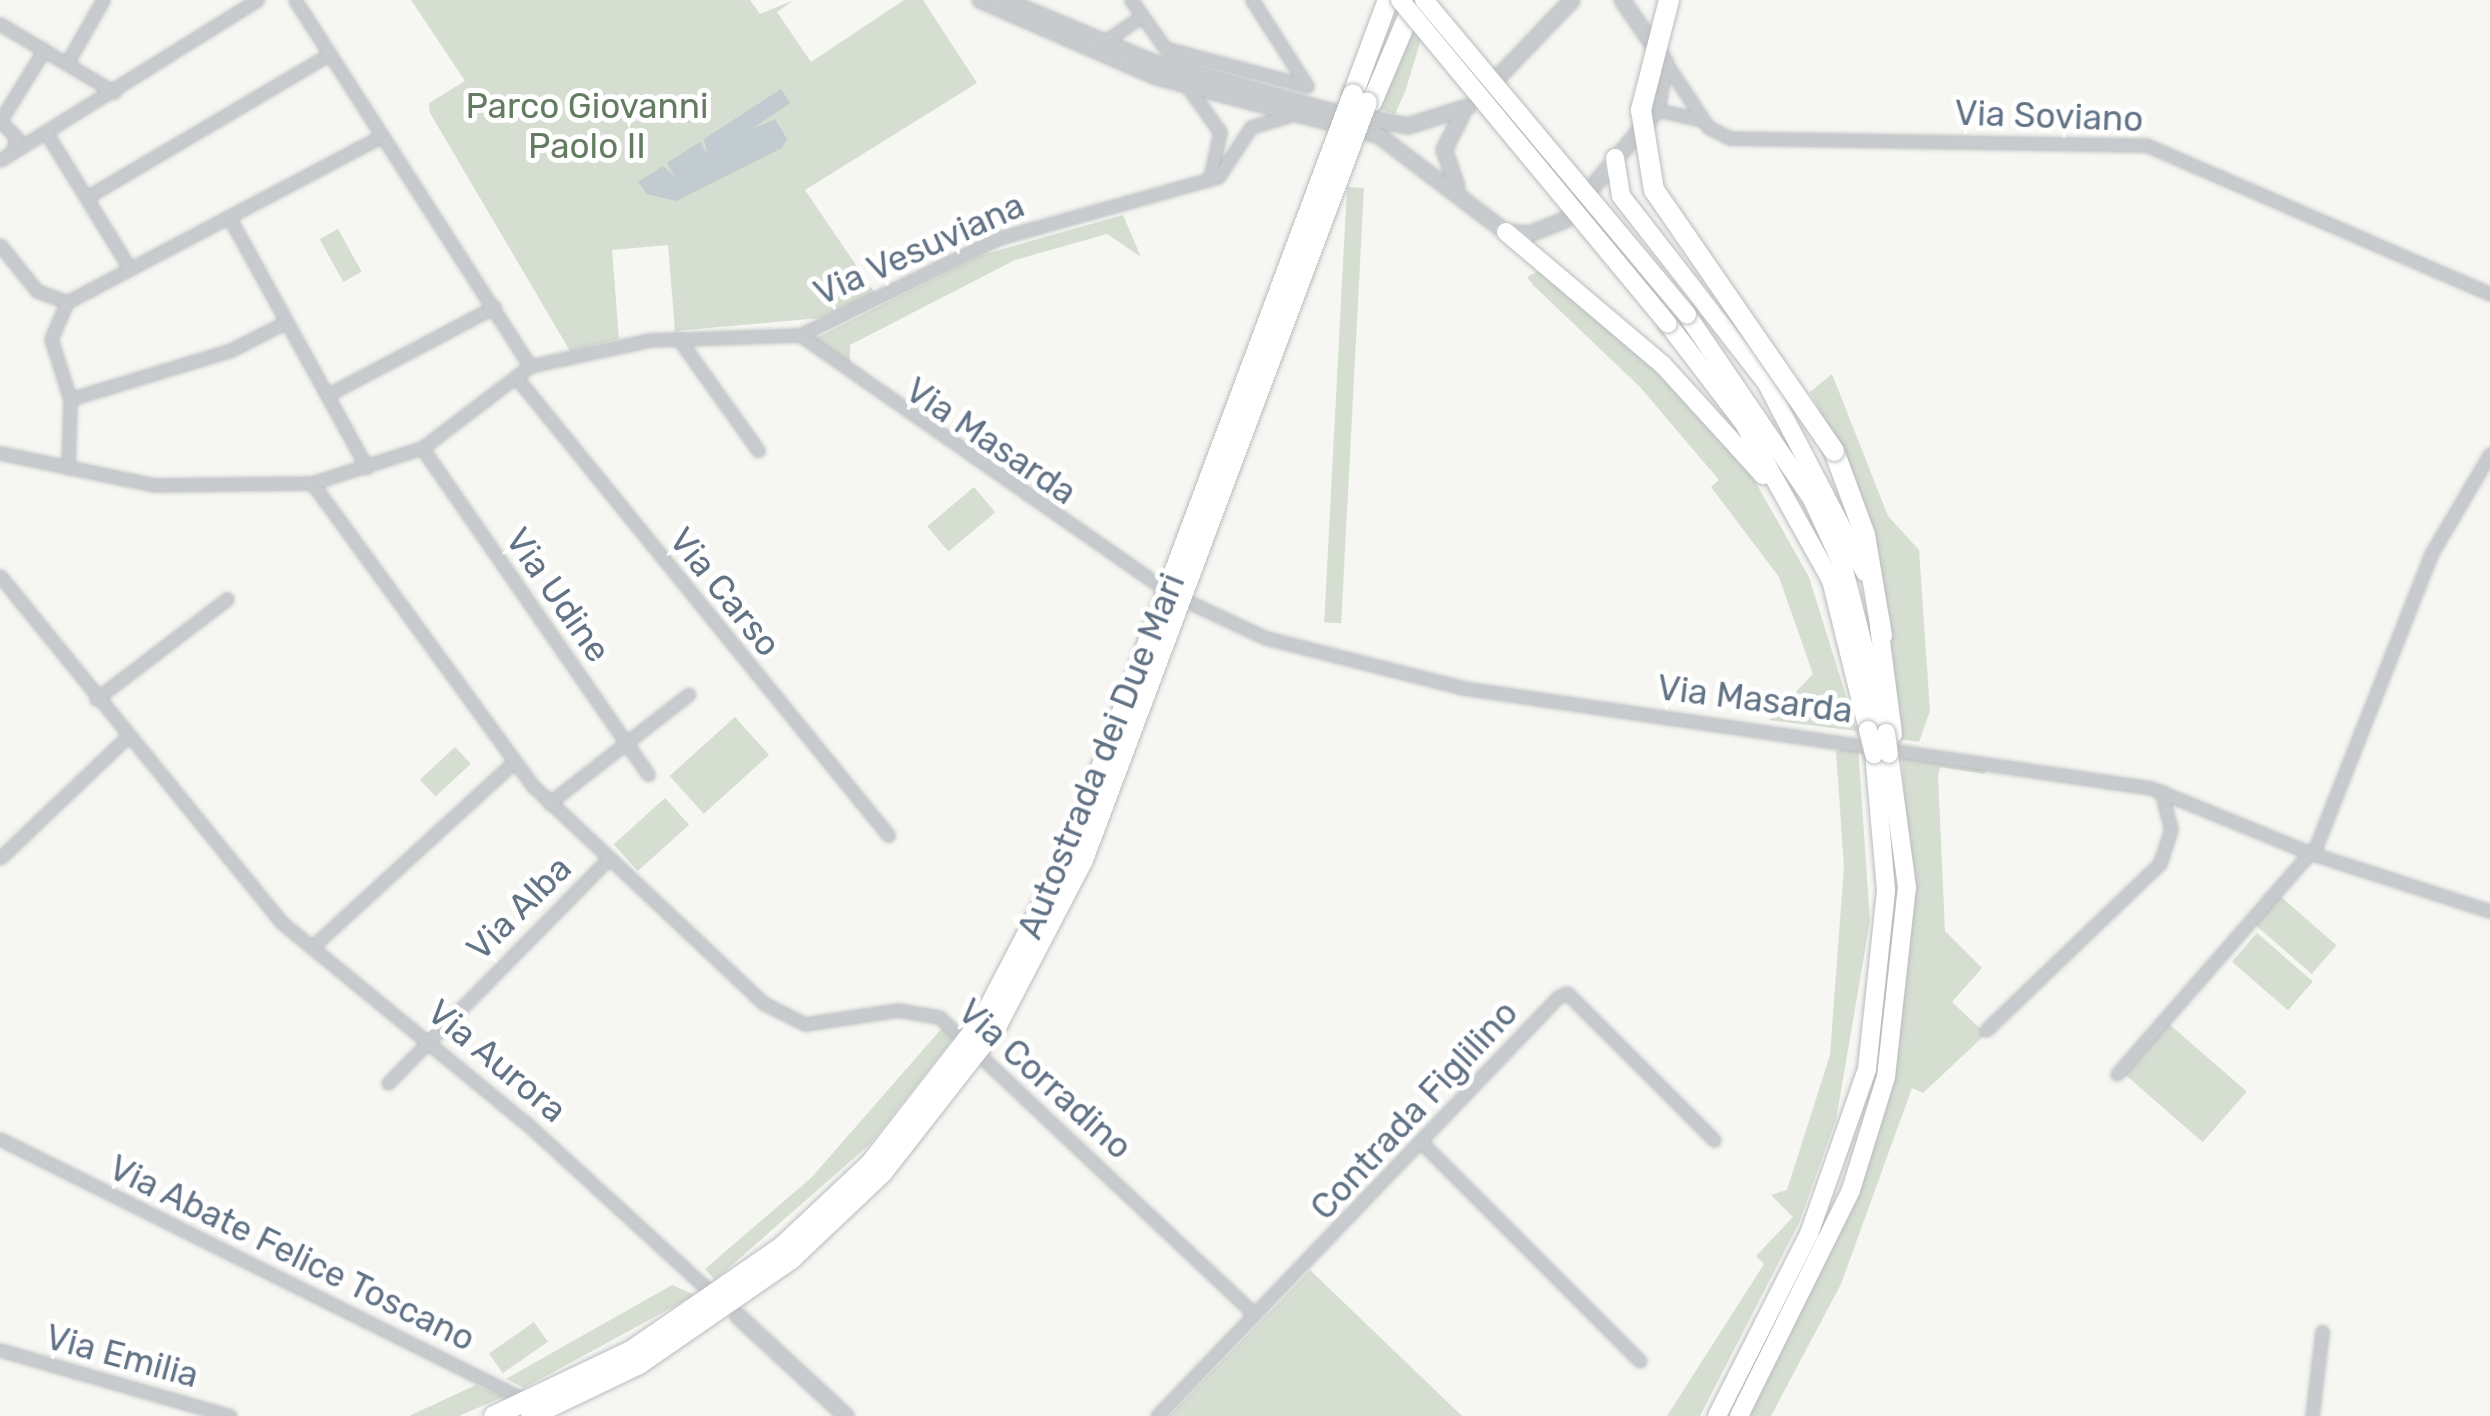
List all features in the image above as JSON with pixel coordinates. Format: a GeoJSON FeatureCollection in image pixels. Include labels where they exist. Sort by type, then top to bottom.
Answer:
{"type":"FeatureCollection","features":[{"type":"Feature","properties":{"kind":"highway"},"geometry":{"type":"LineString","coordinates":[[1360,98],[1380,0]]}},
{"type":"Feature","properties":{"kind":"highway","name":"Autostrada dei Due Mari"},"geometry":{"type":"LineString","coordinates":[[531,1416],[690,1332],[791,1259],[912,1139],[996,1028],[1083,860],[1327,209],[1388,0]]}},
{"type":"Feature","properties":{"kind":"highway"},"geometry":{"type":"LineString","coordinates":[[1402,0],[1668,324],[1743,422],[1831,580],[1882,732]]}},
{"type":"Feature","properties":{"kind":"highway","name":"Autostrada dei Due Mari"},"geometry":{"type":"LineString","coordinates":[[494,1416],[631,1351],[782,1247],[911,1118],[983,1019],[1069,854],[1320,184],[1402,0]]}},
{"type":"Feature","properties":{"kind":"highway"},"geometry":{"type":"LineString","coordinates":[[1360,98],[1415,0]]}},
{"type":"Feature","properties":{"kind":"highway"},"geometry":{"type":"LineString","coordinates":[[1424,0],[1687,315],[1812,499],[1843,566],[1886,755],[1909,825],[1886,1077],[1864,1152],[1739,1416]]}},
{"type":"Feature","properties":{"kind":"highway"},"geometry":{"type":"LineString","coordinates":[[1669,0],[1641,110],[1654,190],[1834,451],[1865,535],[1882,636],[1882,732]]}},
{"type":"Feature","properties":{"kind":"highway"},"geometry":{"type":"LineString","coordinates":[[1615,158],[1621,196],[1766,382],[1815,463],[1853,540],[1882,636]]}},
{"type":"Feature","properties":{"kind":"highway"},"geometry":{"type":"LineString","coordinates":[[1506,232],[1718,418],[1801,522]]}},
{"type":"Feature","properties":{"kind":"highway"},"geometry":{"type":"LineString","coordinates":[[1716,1416],[1809,1234],[1867,1068],[1886,907],[1886,755]]}},
{"type":"Feature","properties":{"kind":"street"},"geometry":{"type":"LineString","coordinates":[[67,63],[103,0]]}},
{"type":"Feature","properties":{"kind":"street"},"geometry":{"type":"LineString","coordinates":[[0,160],[257,0]]}},
{"type":"Feature","properties":{"kind":"street"},"geometry":{"type":"LineString","coordinates":[[0,453],[156,485],[312,483],[422,448],[520,382],[530,366],[295,0]]}},
{"type":"Feature","properties":{"kind":"street"},"geometry":{"type":"LineString","coordinates":[[980,0],[1186,85],[1302,114],[1400,147],[1506,232],[1546,232],[1565,220],[1657,110],[1665,62]]}},
{"type":"Feature","properties":{"kind":"street"},"geometry":{"type":"LineString","coordinates":[[1004,0],[1101,44],[1329,111],[1408,126],[1468,107]]}},
{"type":"Feature","properties":{"kind":"street"},"geometry":{"type":"LineString","coordinates":[[1131,0],[1165,48],[1306,86],[1252,0]]}},
{"type":"Feature","properties":{"kind":"street"},"geometry":{"type":"LineString","coordinates":[[1622,0],[1641,16]]}},
{"type":"Feature","properties":{"kind":"street"},"geometry":{"type":"LineString","coordinates":[[1637,0],[1665,62],[1702,120]]}},
{"type":"Feature","properties":{"kind":"street"},"geometry":{"type":"LineString","coordinates":[[1460,192],[1444,150],[1468,107],[1573,2]]}},
{"type":"Feature","properties":{"kind":"street"},"geometry":{"type":"LineString","coordinates":[[1101,44],[1142,16]]}},
{"type":"Feature","properties":{"kind":"street"},"geometry":{"type":"LineString","coordinates":[[0,24],[114,92]]}},
{"type":"Feature","properties":{"kind":"street"},"geometry":{"type":"LineString","coordinates":[[13,150],[16,136],[0,121],[44,50]]}},
{"type":"Feature","properties":{"kind":"street"},"geometry":{"type":"LineString","coordinates":[[87,197],[330,54]]}},
{"type":"Feature","properties":{"kind":"street"},"geometry":{"type":"LineString","coordinates":[[1186,85],[1220,132],[1210,178]]}},
{"type":"Feature","properties":{"kind":"street","name":"Via Soviano"},"geometry":{"type":"LineString","coordinates":[[1657,110],[1702,120],[1739,139],[2146,145],[2490,294]]}},
{"type":"Feature","properties":{"kind":"street"},"geometry":{"type":"LineString","coordinates":[[1210,178],[1224,172],[1252,127],[1302,114]]}},
{"type":"Feature","properties":{"kind":"street"},"geometry":{"type":"LineString","coordinates":[[47,134],[130,269]]}},
{"type":"Feature","properties":{"kind":"street"},"geometry":{"type":"LineString","coordinates":[[68,468],[70,399],[51,339],[67,302],[382,136]]}},
{"type":"Feature","properties":{"kind":"street","name":"Via Vesuviana"},"geometry":{"type":"LineString","coordinates":[[530,366],[678,338],[800,335],[998,238],[1210,178]]}},
{"type":"Feature","properties":{"kind":"street"},"geometry":{"type":"LineString","coordinates":[[229,217],[367,468]]}},
{"type":"Feature","properties":{"kind":"street"},"geometry":{"type":"LineString","coordinates":[[0,245],[38,291],[67,302]]}},
{"type":"Feature","properties":{"kind":"street"},"geometry":{"type":"LineString","coordinates":[[327,395],[494,308]]}},
{"type":"Feature","properties":{"kind":"street"},"geometry":{"type":"LineString","coordinates":[[70,399],[230,350],[286,322]]}},
{"type":"Feature","properties":{"kind":"street","name":"Via Masarda"},"geometry":{"type":"LineString","coordinates":[[800,335],[1158,584]]}},
{"type":"Feature","properties":{"kind":"street"},"geometry":{"type":"LineString","coordinates":[[678,338],[758,450]]}},
{"type":"Feature","properties":{"kind":"street","name":"Via Carso"},"geometry":{"type":"LineString","coordinates":[[520,382],[888,835]]}},
{"type":"Feature","properties":{"kind":"street","name":"Via Udine"},"geometry":{"type":"LineString","coordinates":[[422,448],[648,774]]}},
{"type":"Feature","properties":{"kind":"street"},"geometry":{"type":"LineString","coordinates":[[2118,1074],[2312,854],[2430,554],[2490,454]]}},
{"type":"Feature","properties":{"kind":"street","name":"Via Corradino"},"geometry":{"type":"LineString","coordinates":[[312,483],[514,762],[550,803],[778,1014],[805,1024],[898,1010],[939,1017],[1254,1314]]}},
{"type":"Feature","properties":{"kind":"street","name":"Via Aurora"},"geometry":{"type":"LineString","coordinates":[[0,576],[268,909],[424,1039],[846,1416]]}},
{"type":"Feature","properties":{"kind":"street"},"geometry":{"type":"LineString","coordinates":[[96,699],[227,599]]}},
{"type":"Feature","properties":{"kind":"street","name":"Via Masarda"},"geometry":{"type":"LineString","coordinates":[[1192,603],[1266,638],[1463,688],[1820,733],[2160,790],[2312,854],[2490,911]]}},
{"type":"Feature","properties":{"kind":"street"},"geometry":{"type":"LineString","coordinates":[[550,803],[689,694]]}},
{"type":"Feature","properties":{"kind":"street"},"geometry":{"type":"LineString","coordinates":[[0,858],[126,737]]}},
{"type":"Feature","properties":{"kind":"street"},"geometry":{"type":"LineString","coordinates":[[312,947],[514,762]]}},
{"type":"Feature","properties":{"kind":"street"},"geometry":{"type":"LineString","coordinates":[[1986,1030],[2160,864],[2170,829],[2160,790]]}},
{"type":"Feature","properties":{"kind":"street","name":"Via Alba"},"geometry":{"type":"LineString","coordinates":[[388,1083],[424,1039],[609,858]]}},
{"type":"Feature","properties":{"kind":"street","name":"Contrada Figlilino"},"geometry":{"type":"LineString","coordinates":[[1156,1416],[1567,993],[1714,1140]]}},
{"type":"Feature","properties":{"kind":"street","name":"Via Abate Felice Toscano"},"geometry":{"type":"LineString","coordinates":[[0,1139],[560,1416]]}},
{"type":"Feature","properties":{"kind":"street"},"geometry":{"type":"LineString","coordinates":[[1422,1143],[1640,1361]]}},
{"type":"Feature","properties":{"kind":"street"},"geometry":{"type":"LineString","coordinates":[[2312,1416],[2322,1332]]}},
{"type":"Feature","properties":{"kind":"street","name":"Via Emilia"},"geometry":{"type":"LineString","coordinates":[[0,1350],[230,1416]]}},
{"type":"Feature","properties":{"kind":"green space","name":"Parco Giovanni Paolo II"},"geometry":{"type":"Polygon","coordinates":[[[411,0],[750,0],[760,14],[794,0],[777,12],[811,62],[904,0],[923,0],[977,83],[805,190],[875,293],[820,318],[675,331],[668,245],[612,250],[619,339],[570,351],[430,113],[429,103],[465,81],[411,0]]]}},
{"type":"Feature","properties":{"kind":"green space"},"geometry":{"type":"Polygon","coordinates":[[[1418,0],[1433,0],[1395,114],[1375,108],[1418,0]]]}},
{"type":"Feature","properties":{"kind":"green space"},"geometry":{"type":"Polygon","coordinates":[[[1347,187],[1364,188],[1341,623],[1324,622],[1347,187]]]}},
{"type":"Feature","properties":{"kind":"green space"},"geometry":{"type":"Polygon","coordinates":[[[1123,215],[1141,257],[1107,234],[1015,260],[850,345],[850,368],[814,339],[982,255],[1123,215]]]}},
{"type":"Feature","properties":{"kind":"green space"},"geometry":{"type":"Polygon","coordinates":[[[338,229],[362,272],[343,282],[320,239],[338,229]]]}},
{"type":"Feature","properties":{"kind":"green space"},"geometry":{"type":"Polygon","coordinates":[[[1542,269],[1645,355],[1743,460],[1809,577],[1857,731],[1769,720],[1813,674],[1779,577],[1711,487],[1719,480],[1640,387],[1527,277],[1542,269]]]}},
{"type":"Feature","properties":{"kind":"green space"},"geometry":{"type":"Polygon","coordinates":[[[1832,374],[1888,516],[1919,550],[1930,711],[1919,742],[1901,739],[1848,466],[1810,392],[1832,374]]]}},
{"type":"Feature","properties":{"kind":"green space"},"geometry":{"type":"Polygon","coordinates":[[[974,487],[995,512],[948,551],[927,526],[974,487]]]}},
{"type":"Feature","properties":{"kind":"green space"},"geometry":{"type":"Polygon","coordinates":[[[735,717],[769,755],[704,814],[670,776],[735,717]]]}},
{"type":"Feature","properties":{"kind":"green space"},"geometry":{"type":"Polygon","coordinates":[[[1858,746],[1870,921],[1836,1120],[1799,1223],[1700,1416],[1667,1416],[1764,1264],[1756,1256],[1793,1217],[1771,1195],[1787,1190],[1830,1055],[1844,867],[1836,751],[1858,746]]]}},
{"type":"Feature","properties":{"kind":"green space"},"geometry":{"type":"Polygon","coordinates":[[[455,747],[471,764],[436,797],[420,780],[455,747]]]}},
{"type":"Feature","properties":{"kind":"green space"},"geometry":{"type":"Polygon","coordinates":[[[1902,754],[1992,764],[1984,774],[1940,767],[1938,776],[1945,931],[1982,968],[1952,1002],[1986,1034],[1923,1093],[1912,1088],[1841,1284],[1771,1416],[1746,1416],[1886,1092],[1911,931],[1902,754]]]}},
{"type":"Feature","properties":{"kind":"green space"},"geometry":{"type":"Polygon","coordinates":[[[665,798],[689,825],[638,871],[614,844],[665,798]]]}},
{"type":"Feature","properties":{"kind":"green space"},"geometry":{"type":"Polygon","coordinates":[[[2280,896],[2337,945],[2312,974],[2255,925],[2280,896]]]}},
{"type":"Feature","properties":{"kind":"green space"},"geometry":{"type":"Polygon","coordinates":[[[2257,933],[2313,982],[2288,1010],[2232,962],[2257,933]]]}},
{"type":"Feature","properties":{"kind":"green space"},"geometry":{"type":"Polygon","coordinates":[[[2169,1024],[2247,1092],[2203,1142],[2125,1075],[2169,1024]]]}},
{"type":"Feature","properties":{"kind":"green space"},"geometry":{"type":"Polygon","coordinates":[[[943,1027],[955,1036],[870,1144],[715,1280],[705,1269],[811,1178],[943,1027]]]}},
{"type":"Feature","properties":{"kind":"green space"},"geometry":{"type":"Polygon","coordinates":[[[1310,1270],[1462,1416],[1169,1416],[1310,1270]]]}},
{"type":"Feature","properties":{"kind":"green space"},"geometry":{"type":"Polygon","coordinates":[[[672,1285],[695,1295],[524,1388],[506,1379],[672,1285]]]}},
{"type":"Feature","properties":{"kind":"green space"},"geometry":{"type":"Polygon","coordinates":[[[534,1322],[548,1342],[503,1373],[489,1354],[534,1322]]]}},
{"type":"Feature","properties":{"kind":"green space"},"geometry":{"type":"Polygon","coordinates":[[[476,1385],[503,1397],[459,1416],[409,1416],[476,1385]]]}},
{"type":"Feature","properties":{"kind":"shaded area"},"geometry":{"type":"Polygon","coordinates":[[[781,89],[790,103],[752,129],[775,119],[787,139],[782,148],[676,201],[647,194],[638,182],[663,166],[675,177],[667,163],[700,142],[707,154],[704,139],[781,89]]]}}]}
